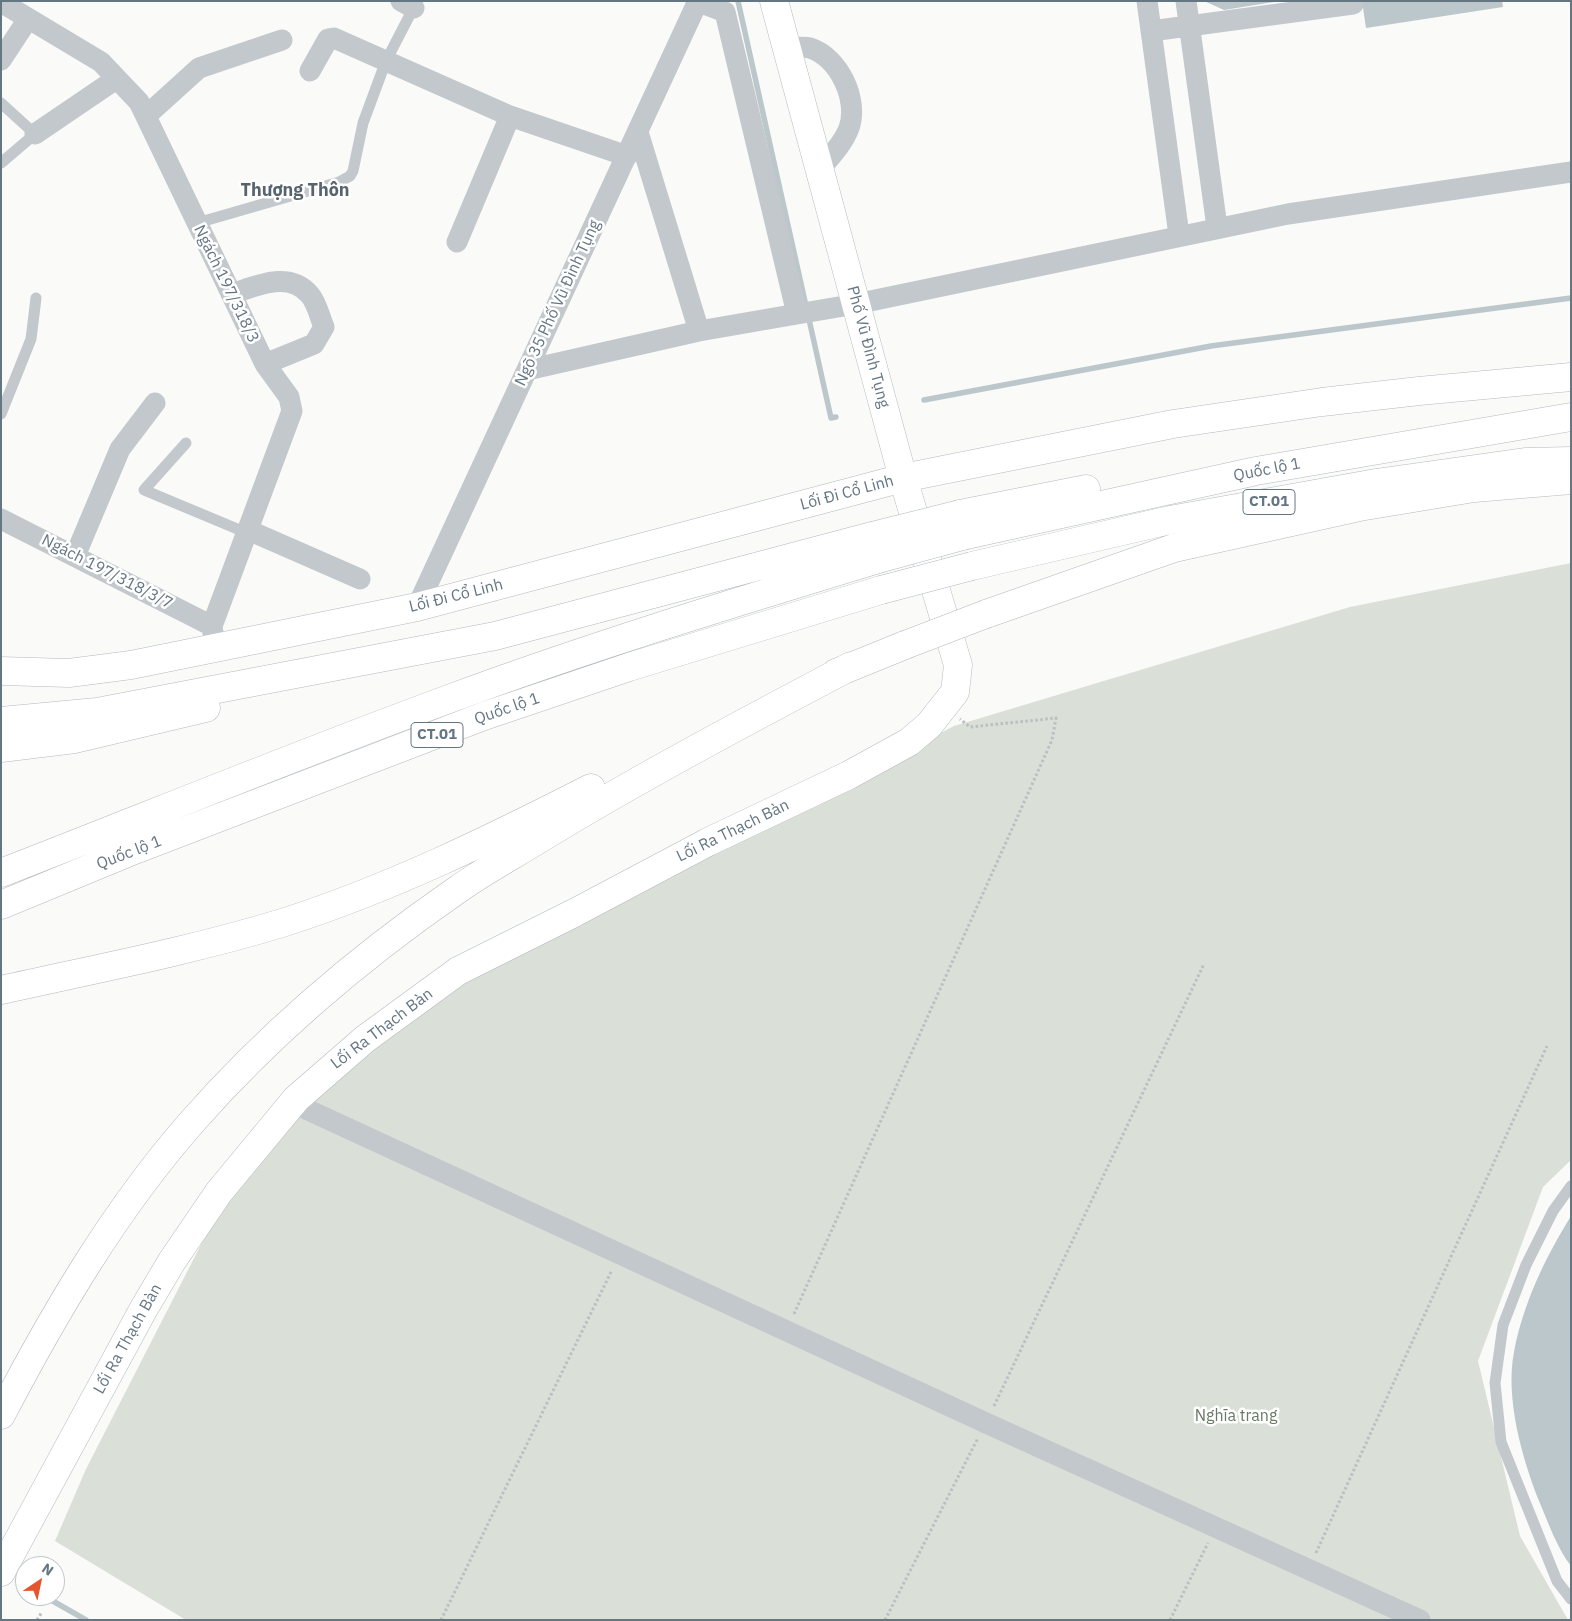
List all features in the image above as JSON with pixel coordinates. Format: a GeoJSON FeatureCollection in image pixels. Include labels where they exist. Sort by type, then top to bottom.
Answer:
{"type":"FeatureCollection","features":[{"type":"Feature","properties":{"kind":"main road","name":"Phố Vũ Đình Tụng"},"geometry":{"type":"LineString","coordinates":[[774,1],[820,170],[849,305],[958,664],[950,699]]}},
{"type":"Feature","properties":{"kind":"main road","name":"Lối Đi Cổ Linh"},"geometry":{"type":"LineString","coordinates":[[1,671],[69,673],[131,666],[213,637],[418,606],[903,478],[1210,419],[1419,390],[1571,377]]}},
{"type":"Feature","properties":{"kind":"main road","name":"Quốc lộ 1"},"geometry":{"type":"LineString","coordinates":[[1,873],[223,784],[448,699],[669,622],[875,547],[963,524],[1571,417]]}},
{"type":"Feature","properties":{"kind":"main road","name":"Quốc lộ 1"},"geometry":{"type":"LineString","coordinates":[[1,905],[127,853],[484,716],[629,667],[881,590],[972,566],[1170,520],[1376,483],[1525,462],[1571,461]]}},
{"type":"Feature","properties":{"kind":"main road"},"geometry":{"type":"LineString","coordinates":[[1,990],[242,934],[375,889],[471,847],[691,738],[851,666],[986,614],[1174,548],[1359,506],[1474,488],[1571,480]]}},
{"type":"Feature","properties":{"kind":"main road"},"geometry":{"type":"LineString","coordinates":[[1,722],[97,712],[495,636],[875,547]]}},
{"type":"Feature","properties":{"kind":"main road"},"geometry":{"type":"LineString","coordinates":[[1,748],[74,739],[150,723],[415,650]]}},
{"type":"Feature","properties":{"kind":"main road"},"geometry":{"type":"LineString","coordinates":[[1,1415],[70,1290],[98,1246],[154,1168],[236,1074],[308,1006],[399,931],[459,888],[672,760],[851,666]]}},
{"type":"Feature","properties":{"kind":"main road","name":"Lối Ra Thạch Bàn"},"geometry":{"type":"LineString","coordinates":[[1,1572],[143,1310],[172,1262],[219,1192],[293,1103],[365,1038],[458,971],[574,913],[708,842],[849,775],[910,742],[929,725],[950,699]]}},
{"type":"Feature","properties":{"kind":"street"},"geometry":{"type":"LineString","coordinates":[[1147,1],[1179,236]]}},
{"type":"Feature","properties":{"kind":"street"},"geometry":{"type":"LineString","coordinates":[[1186,1],[1217,227]]}},
{"type":"Feature","properties":{"kind":"street","name":"Ngách 197/318/3"},"geometry":{"type":"LineString","coordinates":[[1,2],[101,62],[139,102],[265,364],[288,397],[292,411],[248,531],[213,637]]}},
{"type":"Feature","properties":{"kind":"street"},"geometry":{"type":"LineString","coordinates":[[697,2],[725,12],[797,314]]}},
{"type":"Feature","properties":{"kind":"street","name":"Ngõ 35 Phố Vũ Đình Tụng"},"geometry":{"type":"LineString","coordinates":[[418,606],[697,2]]}},
{"type":"Feature","properties":{"kind":"street"},"geometry":{"type":"LineString","coordinates":[[1151,31],[1353,4]]}},
{"type":"Feature","properties":{"kind":"street"},"geometry":{"type":"LineString","coordinates":[[1,60],[28,19]]}},
{"type":"Feature","properties":{"kind":"street"},"geometry":{"type":"LineString","coordinates":[[310,71],[327,41],[331,38],[510,116],[627,156]]}},
{"type":"Feature","properties":{"kind":"street"},"geometry":{"type":"LineString","coordinates":[[146,116],[199,68],[282,40]]}},
{"type":"Feature","properties":{"kind":"street"},"geometry":{"type":"LineString","coordinates":[[787,48],[810,48],[829,60],[848,89],[852,110],[849,128],[820,170]]}},
{"type":"Feature","properties":{"kind":"street"},"geometry":{"type":"LineString","coordinates":[[35,134],[116,79]]}},
{"type":"Feature","properties":{"kind":"street"},"geometry":{"type":"LineString","coordinates":[[456,242],[510,116]]}},
{"type":"Feature","properties":{"kind":"street"},"geometry":{"type":"LineString","coordinates":[[638,132],[699,331]]}},
{"type":"Feature","properties":{"kind":"street"},"geometry":{"type":"LineString","coordinates":[[528,370],[699,331],[849,305],[1217,227],[1288,214],[1571,172]]}},
{"type":"Feature","properties":{"kind":"street"},"geometry":{"type":"LineString","coordinates":[[231,294],[276,280],[296,284],[311,296],[324,327],[314,344],[265,364]]}},
{"type":"Feature","properties":{"kind":"street"},"geometry":{"type":"LineString","coordinates":[[75,556],[120,449],[155,403]]}},
{"type":"Feature","properties":{"kind":"street","name":"Ngách 197/318/3/7"},"geometry":{"type":"LineString","coordinates":[[1,519],[75,556],[213,637]]}},
{"type":"Feature","properties":{"kind":"street"},"geometry":{"type":"LineString","coordinates":[[248,531],[360,579]]}},
{"type":"Feature","properties":{"kind":"street"},"geometry":{"type":"LineString","coordinates":[[293,1103],[986,1423],[1420,1620]]}},
{"type":"Feature","properties":{"kind":"lane"},"geometry":{"type":"LineString","coordinates":[[197,223],[339,182],[350,176],[354,171],[363,123],[386,61],[411,4]]}},
{"type":"Feature","properties":{"kind":"lane"},"geometry":{"type":"LineString","coordinates":[[1,103],[35,134],[1,163]]}},
{"type":"Feature","properties":{"kind":"lane"},"geometry":{"type":"LineString","coordinates":[[1,414],[30,338],[36,298]]}},
{"type":"Feature","properties":{"kind":"lane"},"geometry":{"type":"LineString","coordinates":[[186,443],[144,490],[248,531]]}},
{"type":"Feature","properties":{"kind":"lane"},"geometry":{"type":"LineString","coordinates":[[1571,1186],[1554,1211],[1526,1265],[1503,1325],[1495,1383],[1501,1442],[1557,1581],[1571,1598]]}},
{"type":"Feature","properties":{"kind":"path"},"geometry":{"type":"LineString","coordinates":[[786,1331],[1052,740],[1056,718],[970,728],[950,699]]}},
{"type":"Feature","properties":{"kind":"path"},"geometry":{"type":"LineString","coordinates":[[885,1620],[986,1423],[1204,964]]}},
{"type":"Feature","properties":{"kind":"path"},"geometry":{"type":"LineString","coordinates":[[1308,1569],[1547,1046]]}},
{"type":"Feature","properties":{"kind":"path"},"geometry":{"type":"LineString","coordinates":[[441,1620],[620,1254]]}},
{"type":"Feature","properties":{"kind":"path"},"geometry":{"type":"LineString","coordinates":[[1170,1620],[1216,1527]]}},
{"type":"Feature","properties":{"kind":"path"},"geometry":{"type":"LineString","coordinates":[[37,1620],[42,1612]]}},
{"type":"Feature","properties":{"kind":"green space","name":"Nghĩa trang"},"geometry":{"type":"Polygon","coordinates":[[[1571,563],[1571,1160],[1543,1187],[1478,1361],[1520,1536],[1568,1620],[186,1620],[55,1541],[86,1469],[228,1192],[352,1054],[462,984],[954,726],[1350,607],[1571,563]]]}},
{"type":"Feature","properties":{"kind":"shaded area"},"geometry":{"type":"Polygon","coordinates":[[[1204,1],[1280,1],[1224,10],[1204,1]]]}},
{"type":"Feature","properties":{"kind":"shaded area"},"geometry":{"type":"Polygon","coordinates":[[[1362,1],[1502,1],[1503,7],[1366,28],[1362,1]]]}},
{"type":"Feature","properties":{"kind":"shaded area"},"geometry":{"type":"Polygon","coordinates":[[[1571,1216],[1571,1566],[1553,1535],[1539,1501],[1521,1447],[1513,1408],[1512,1370],[1518,1334],[1529,1299],[1552,1248],[1571,1216]]]}},
{"type":"Feature","properties":{"kind":"waterway"},"geometry":{"type":"LineString","coordinates":[[738,1],[831,418],[836,417]]}},
{"type":"Feature","properties":{"kind":"waterway"},"geometry":{"type":"LineString","coordinates":[[924,400],[1211,346],[1571,298]]}},
{"type":"Feature","properties":{"kind":"waterway"},"geometry":{"type":"LineString","coordinates":[[62,1606],[86,1620]]}},
{"type":"Feature","properties":{"kind":"district","name":"Thượng Thôn"},"geometry":{"type":"Point","coordinates":[295,191]}}]}
